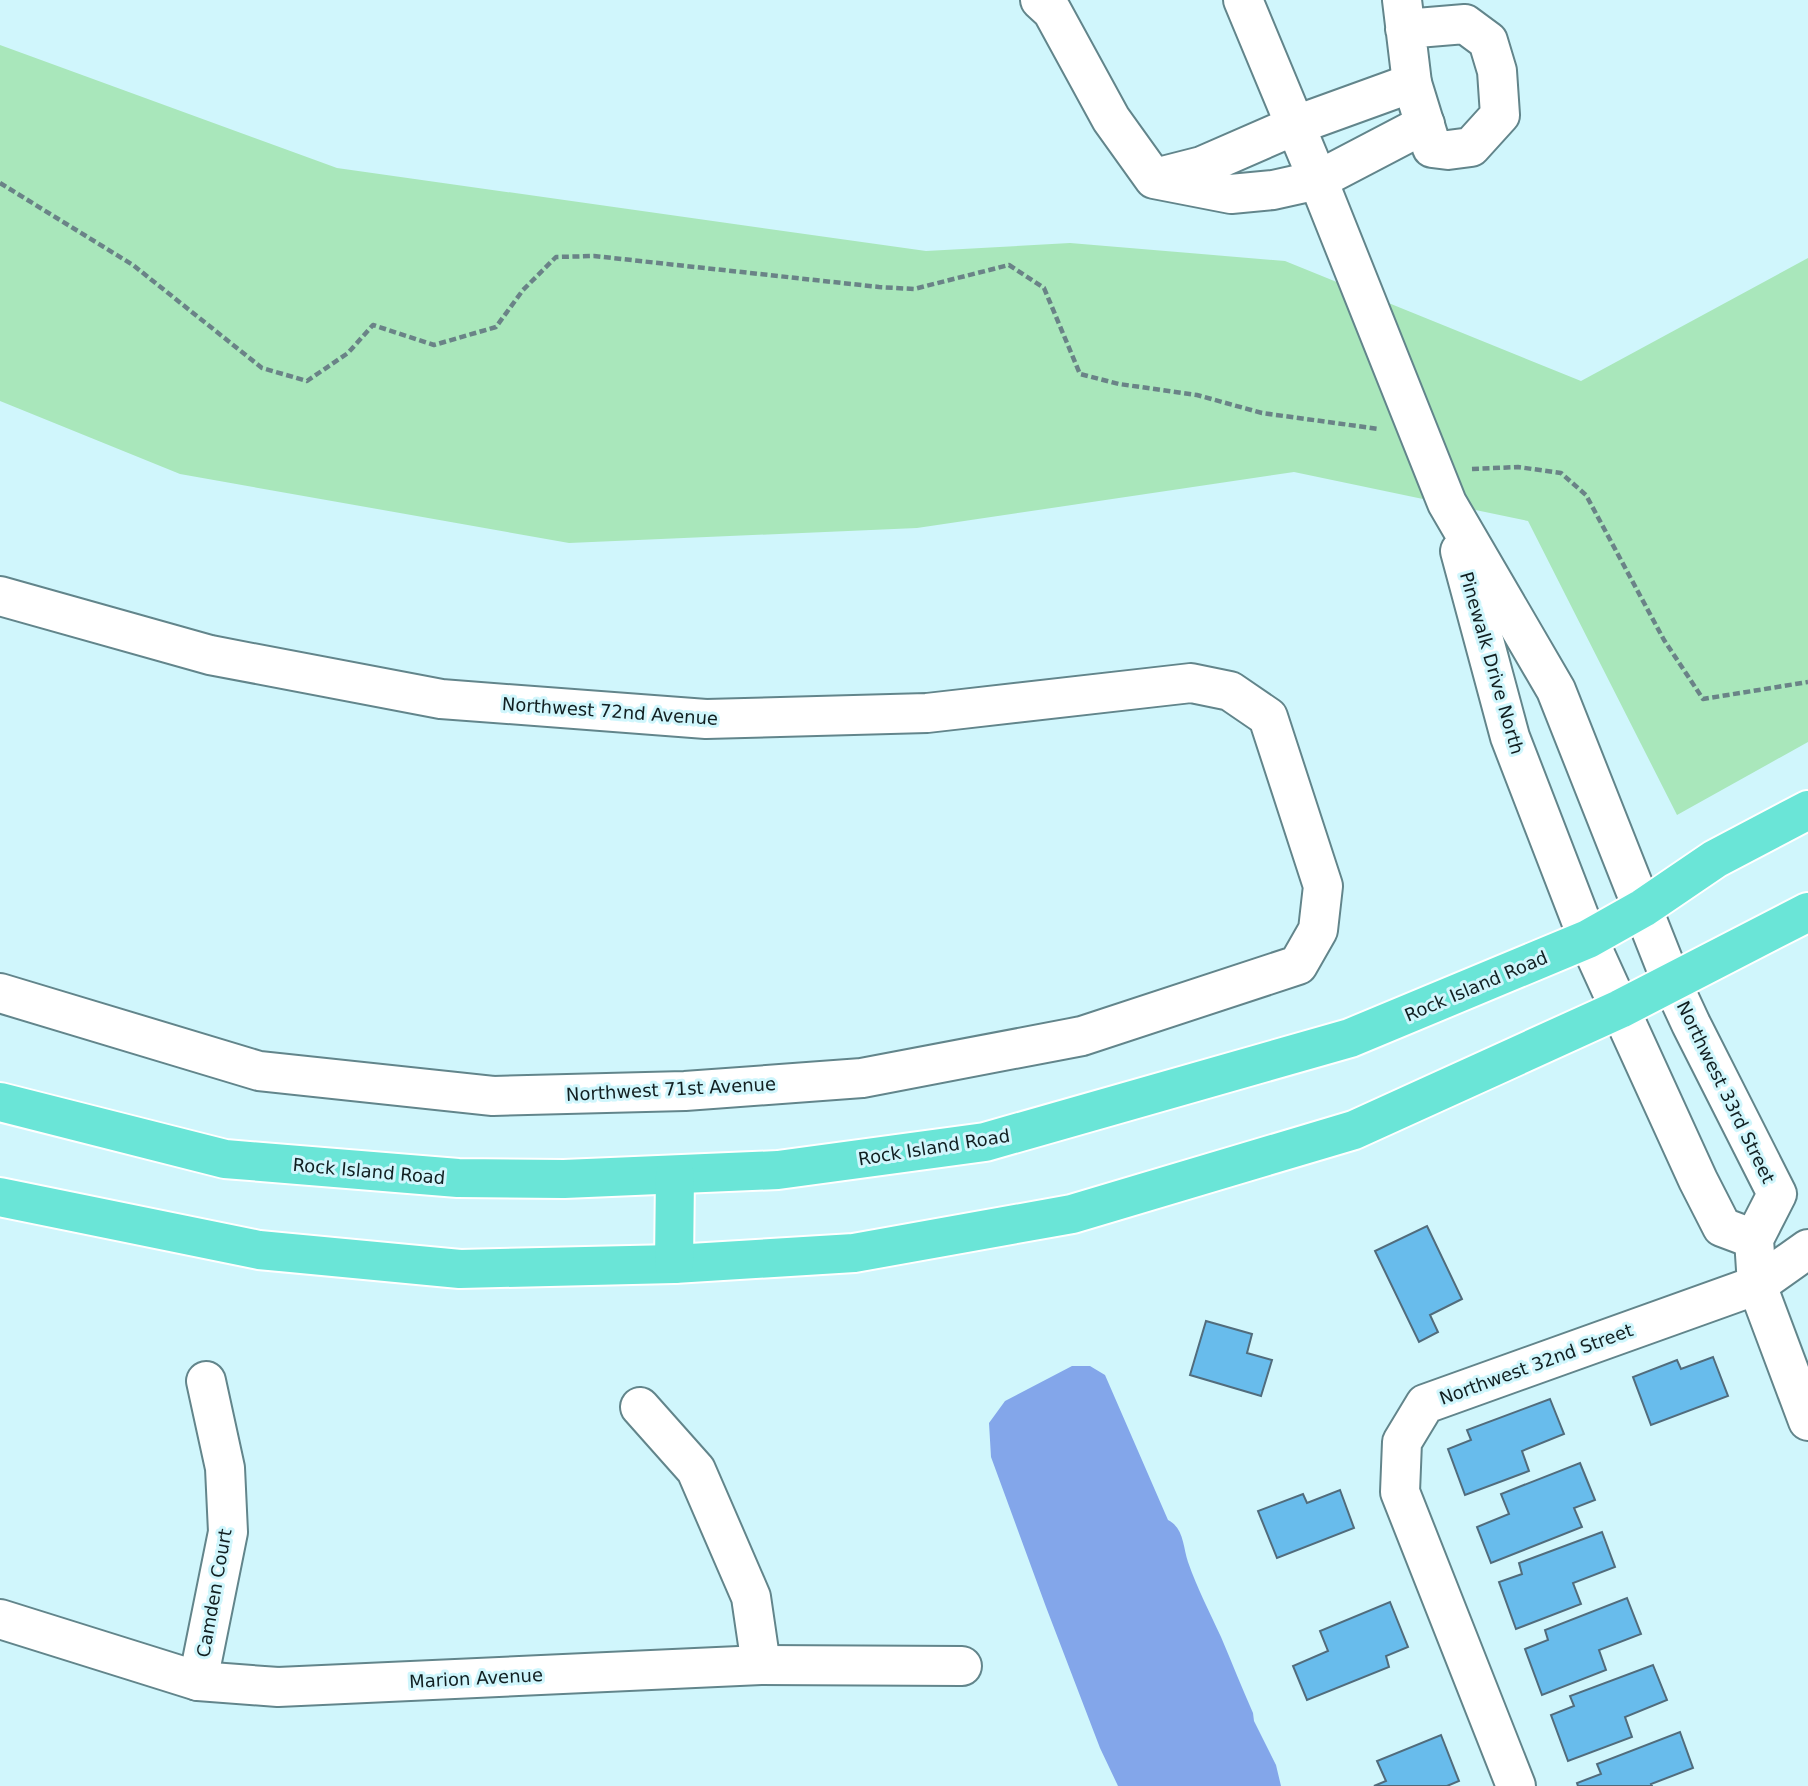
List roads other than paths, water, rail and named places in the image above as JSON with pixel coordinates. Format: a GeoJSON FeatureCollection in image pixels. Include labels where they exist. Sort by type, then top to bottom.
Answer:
{"type":"FeatureCollection","features":[{"type":"Feature","properties":{"kind":"main road","name":"Rock Island Road"},"geometry":{"type":"LineString","coordinates":[[0,1102],[225,1159],[458,1178],[564,1179],[778,1170],[985,1142],[1350,1038],[1588,939],[1643,908],[1715,859],[1808,810]]}},
{"type":"Feature","properties":{"kind":"main road"},"geometry":{"type":"LineString","coordinates":[[0,1197],[259,1250],[460,1269],[674,1264],[854,1254],[1072,1214],[1354,1130],[1620,1009],[1808,912]]}},
{"type":"Feature","properties":{"kind":"main road"},"geometry":{"type":"LineString","coordinates":[[674,1264],[675,1175]]}},
{"type":"Feature","properties":{"kind":"street"},"geometry":{"type":"LineString","coordinates":[[1040,0],[1052,11],[1111,119],[1154,179],[1231,194],[1273,190],[1318,180],[1425,124]]}},
{"type":"Feature","properties":{"kind":"street","name":"Pinewalk Drive North"},"geometry":{"type":"LineString","coordinates":[[1243,0],[1296,125],[1447,503],[1510,737],[1588,939],[1620,1009]]}},
{"type":"Feature","properties":{"kind":"street"},"geometry":{"type":"LineString","coordinates":[[1403,14],[1465,24],[1488,41],[1497,71],[1500,114],[1471,147],[1432,148],[1412,83],[1403,14]]}},
{"type":"Feature","properties":{"kind":"street"},"geometry":{"type":"LineString","coordinates":[[1154,179],[1202,166],[1296,125],[1412,83]]}},
{"type":"Feature","properties":{"kind":"street","name":"Pinewalk Drive North"},"geometry":{"type":"LineString","coordinates":[[1447,503],[1556,691],[1672,983]]}},
{"type":"Feature","properties":{"kind":"street","name":"Northwest 72nd Avenue"},"geometry":{"type":"LineString","coordinates":[[0,596],[210,655],[441,699],[706,719],[927,713],[1191,683],[1230,691],[1268,717],[1323,886],[1318,930]]}},
{"type":"Feature","properties":{"kind":"street","name":"Northwest 71st Avenue"},"geometry":{"type":"LineString","coordinates":[[0,993],[259,1071],[494,1096],[685,1091],[862,1078],[1082,1036],[1297,965],[1318,930]]}},
{"type":"Feature","properties":{"kind":"street","name":"Northwest 33rd Street"},"geometry":{"type":"LineString","coordinates":[[1672,983],[1777,1194],[1754,1239]]}},
{"type":"Feature","properties":{"kind":"street"},"geometry":{"type":"LineString","coordinates":[[1620,1009],[1722,1227],[1754,1239],[1757,1284],[1808,1421]]}},
{"type":"Feature","properties":{"kind":"street","name":"Northwest 32nd Street"},"geometry":{"type":"LineString","coordinates":[[1516,1786],[1400,1492],[1402,1442],[1425,1404],[1757,1284],[1808,1249]]}},
{"type":"Feature","properties":{"kind":"street","name":"Camden Court"},"geometry":{"type":"LineString","coordinates":[[198,1681],[228,1532],[225,1468],[206,1381]]}},
{"type":"Feature","properties":{"kind":"street"},"geometry":{"type":"LineString","coordinates":[[640,1407],[695,1470],[751,1597],[761,1665]]}},
{"type":"Feature","properties":{"kind":"street","name":"Marion Avenue"},"geometry":{"type":"LineString","coordinates":[[0,1619],[198,1681],[278,1687],[761,1665],[962,1666]]}},
{"type":"Feature","properties":{"kind":"water"},"geometry":{"type":"Polygon","coordinates":[[[1072,1366],[1090,1366],[1105,1375],[1168,1520],[1180,1533],[1199,1591],[1221,1637],[1254,1721],[1276,1765],[1281,1786],[1118,1786],[1100,1748],[991,1457],[989,1423],[1005,1401],[1072,1366]]]}}]}
